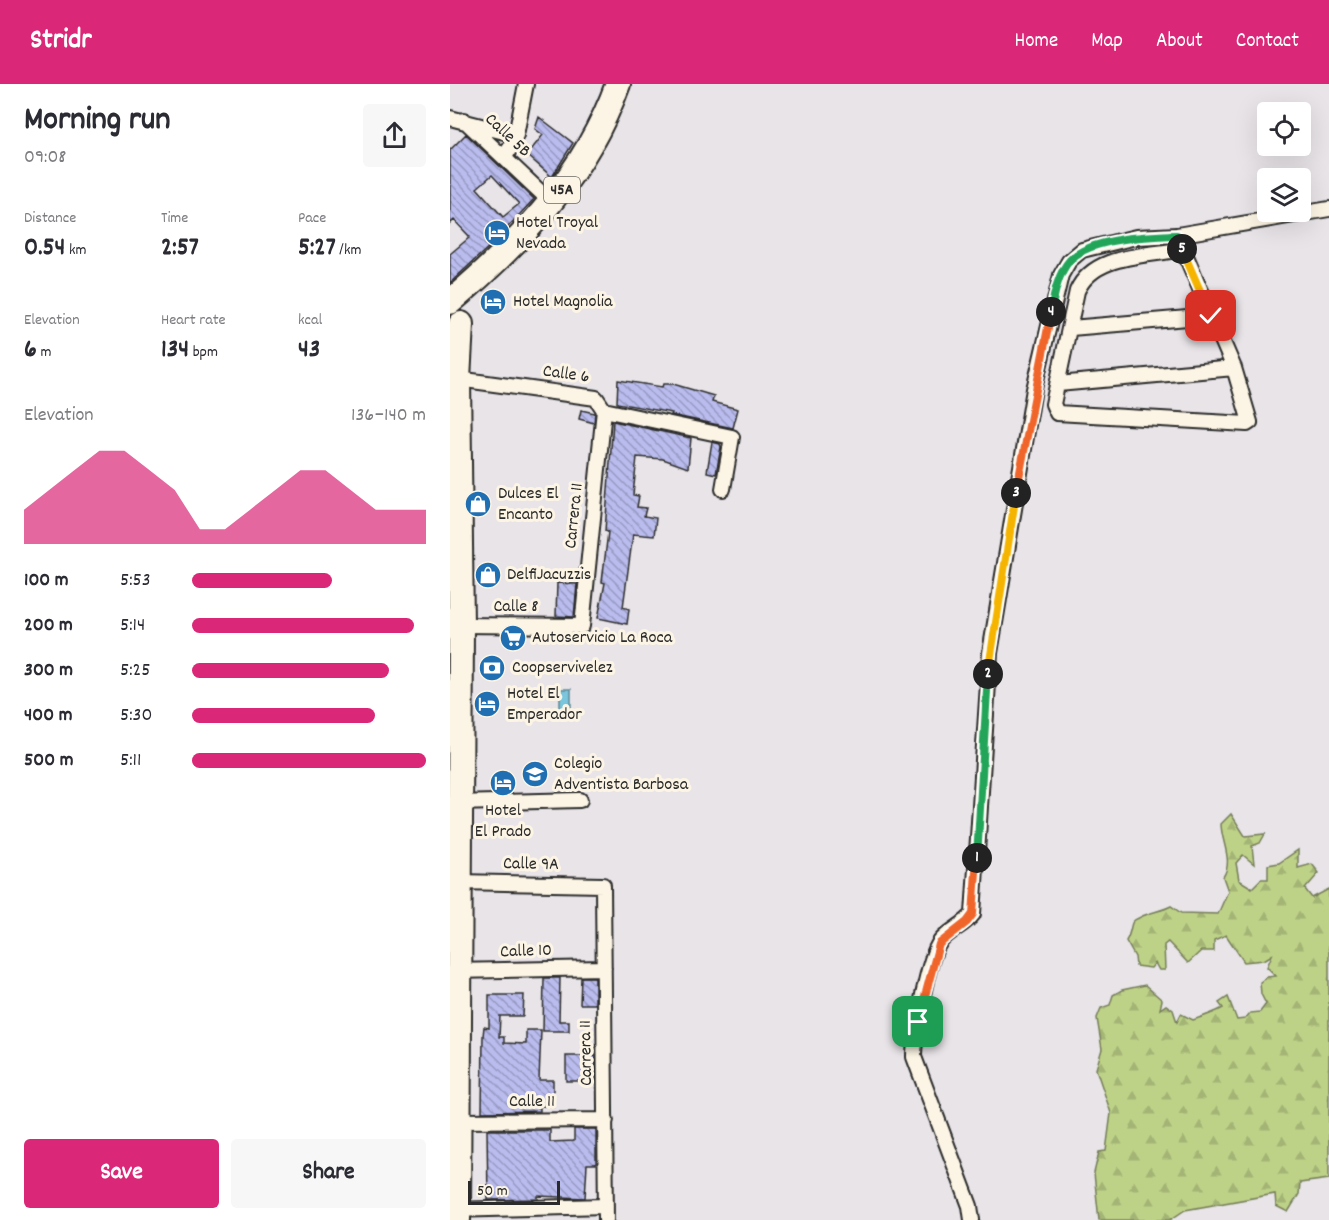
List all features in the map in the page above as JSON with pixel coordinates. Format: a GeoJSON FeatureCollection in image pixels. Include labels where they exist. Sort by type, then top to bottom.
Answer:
{"type":"FeatureCollection","features":[{"type":"Feature","properties":{"kind":"highway","name":"45A"},"geometry":{"type":"LineString","coordinates":[[456,1213],[458,1121],[454,971],[458,882],[455,803],[456,362],[454,316],[480,277],[552,203],[585,155],[618,84]]}},
{"type":"Feature","properties":{"kind":"street"},"geometry":{"type":"LineString","coordinates":[[505,158],[516,135],[526,84]]}},
{"type":"Feature","properties":{"kind":"street","name":"Calle 5B"},"geometry":{"type":"LineString","coordinates":[[457,119],[516,135]]}},
{"type":"Feature","properties":{"kind":"street","name":"Calle 5B"},"geometry":{"type":"LineString","coordinates":[[457,119],[505,158],[552,203]]}},
{"type":"Feature","properties":{"kind":"street"},"geometry":{"type":"LineString","coordinates":[[972,1220],[970,1206],[914,1057],[914,1038],[939,944],[967,922],[973,914],[990,653],[1034,389],[1061,276],[1069,261],[1082,250],[1136,237],[1177,235],[1329,209]]}},
{"type":"Feature","properties":{"kind":"street"},"geometry":{"type":"LineString","coordinates":[[1177,235],[1234,368],[1251,419],[1247,424],[1057,413],[1053,404],[1071,328],[1077,291],[1083,278],[1106,263],[1182,249]]}},
{"type":"Feature","properties":{"kind":"street"},"geometry":{"type":"LineString","coordinates":[[1071,328],[1211,316]]}},
{"type":"Feature","properties":{"kind":"street","name":"Calle 6"},"geometry":{"type":"LineString","coordinates":[[456,362],[596,398],[604,410],[732,437],[723,489]]}},
{"type":"Feature","properties":{"kind":"street"},"geometry":{"type":"LineString","coordinates":[[1058,384],[1234,368]]}},
{"type":"Feature","properties":{"kind":"street","name":"Carrera 11"},"geometry":{"type":"LineString","coordinates":[[582,626],[604,410]]}},
{"type":"Feature","properties":{"kind":"street","name":"Calle 8"},"geometry":{"type":"LineString","coordinates":[[456,625],[582,626]]}},
{"type":"Feature","properties":{"kind":"street"},"geometry":{"type":"LineString","coordinates":[[455,803],[580,800]]}},
{"type":"Feature","properties":{"kind":"street","name":"Calle 9A"},"geometry":{"type":"LineString","coordinates":[[458,882],[603,885]]}},
{"type":"Feature","properties":{"kind":"street","name":"Carrera 11"},"geometry":{"type":"LineString","coordinates":[[603,885],[606,1213]]}},
{"type":"Feature","properties":{"kind":"street","name":"Calle 10"},"geometry":{"type":"LineString","coordinates":[[454,971],[604,968]]}},
{"type":"Feature","properties":{"kind":"street","name":"Calle 11"},"geometry":{"type":"LineString","coordinates":[[458,1121],[606,1120]]}},
{"type":"Feature","properties":{"kind":"street"},"geometry":{"type":"LineString","coordinates":[[456,1213],[606,1213]]}},
{"type":"Feature","properties":{"kind":"green space"},"geometry":{"type":"Polygon","coordinates":[[[1231,814],[1245,836],[1265,834],[1260,843],[1252,846],[1254,864],[1243,855],[1236,863],[1239,880],[1252,888],[1261,879],[1268,879],[1268,865],[1279,863],[1298,850],[1298,868],[1312,864],[1319,873],[1305,889],[1312,898],[1329,889],[1329,1179],[1300,1183],[1299,1194],[1288,1212],[1276,1206],[1275,1194],[1185,1210],[1170,1220],[1099,1220],[1094,1173],[1099,1152],[1106,1151],[1111,1113],[1096,1069],[1102,1049],[1097,1018],[1101,1008],[1110,1005],[1113,995],[1122,990],[1145,985],[1162,1000],[1160,1009],[1166,1005],[1173,1010],[1177,1022],[1181,1014],[1193,1020],[1220,1010],[1223,1008],[1219,1003],[1228,997],[1237,1020],[1245,1019],[1250,1013],[1260,1012],[1266,1004],[1261,994],[1260,982],[1267,977],[1276,976],[1267,967],[1272,955],[1264,960],[1244,962],[1226,935],[1214,940],[1214,951],[1201,951],[1188,963],[1168,942],[1164,945],[1165,970],[1159,970],[1155,963],[1151,968],[1136,966],[1135,957],[1126,941],[1134,920],[1171,906],[1181,913],[1218,914],[1228,891],[1223,877],[1227,858],[1221,824],[1231,814]]]}},
{"type":"Feature","properties":{"kind":"water"},"geometry":{"type":"Polygon","coordinates":[[[560,689],[571,689],[571,710],[567,713],[560,711],[560,689]]]}},
{"type":"Feature","properties":{"kind":"building"},"geometry":{"type":"Polygon","coordinates":[[[539,117],[573,143],[552,177],[527,155],[543,135],[535,129],[539,117]]]}},
{"type":"Feature","properties":{"kind":"building"},"geometry":{"type":"Polygon","coordinates":[[[466,134],[534,199],[492,244],[450,283],[450,254],[470,237],[454,220],[450,224],[450,150],[466,134]],[[492,175],[477,188],[503,217],[519,204],[492,175]]]}},
{"type":"Feature","properties":{"kind":"building"},"geometry":{"type":"Polygon","coordinates":[[[618,380],[662,387],[663,384],[673,384],[714,396],[712,402],[738,409],[733,428],[671,415],[672,413],[617,403],[618,380]]]}},
{"type":"Feature","properties":{"kind":"building"},"geometry":{"type":"Polygon","coordinates":[[[581,410],[595,413],[594,423],[579,419],[581,410]]]}},
{"type":"Feature","properties":{"kind":"building"},"geometry":{"type":"Polygon","coordinates":[[[613,421],[691,438],[688,468],[663,459],[637,457],[633,495],[639,496],[637,507],[646,508],[644,516],[656,518],[654,536],[633,534],[623,607],[629,609],[627,624],[598,618],[605,583],[602,582],[608,532],[605,531],[613,421]]]}},
{"type":"Feature","properties":{"kind":"building"},"geometry":{"type":"Polygon","coordinates":[[[712,442],[720,444],[721,447],[716,474],[707,472],[712,442]]]}},
{"type":"Feature","properties":{"kind":"building"},"geometry":{"type":"Polygon","coordinates":[[[557,583],[577,584],[574,617],[556,616],[557,583]]]}},
{"type":"Feature","properties":{"kind":"building"},"geometry":{"type":"Polygon","coordinates":[[[581,977],[595,977],[595,1004],[580,1004],[581,977]]]}},
{"type":"Feature","properties":{"kind":"building"},"geometry":{"type":"Polygon","coordinates":[[[544,978],[560,978],[559,1021],[569,1021],[569,1031],[543,1031],[544,978]]]}},
{"type":"Feature","properties":{"kind":"building"},"geometry":{"type":"Polygon","coordinates":[[[489,995],[524,995],[523,1016],[500,1016],[499,1037],[504,1037],[504,1043],[526,1044],[526,1030],[541,1030],[539,1080],[553,1080],[553,1106],[540,1106],[540,1111],[482,1112],[483,1036],[484,1027],[489,1028],[489,995]]]}},
{"type":"Feature","properties":{"kind":"building"},"geometry":{"type":"Polygon","coordinates":[[[566,1056],[596,1056],[595,1081],[566,1081],[566,1056]]]}},
{"type":"Feature","properties":{"kind":"building"},"geometry":{"type":"Polygon","coordinates":[[[574,1129],[596,1129],[596,1164],[587,1164],[585,1198],[538,1196],[538,1199],[488,1200],[487,1130],[550,1130],[550,1142],[574,1141],[574,1129]]]}},
{"type":"Feature","properties":{"kind":"place","name":"Hotel Troyal Nevada"},"geometry":{"type":"Point","coordinates":[497,233]}},
{"type":"Feature","properties":{"kind":"place","name":"Hotel Magnolia"},"geometry":{"type":"Point","coordinates":[493,302]}},
{"type":"Feature","properties":{"kind":"place","name":"Dulces El Encanto"},"geometry":{"type":"Point","coordinates":[478,504]}},
{"type":"Feature","properties":{"kind":"place","name":"DelfiJacuzzis"},"geometry":{"type":"Point","coordinates":[488,575]}},
{"type":"Feature","properties":{"kind":"place","name":"Autoservicio La Roca"},"geometry":{"type":"Point","coordinates":[513,638]}},
{"type":"Feature","properties":{"kind":"place","name":"Coopservivelez"},"geometry":{"type":"Point","coordinates":[492,668]}},
{"type":"Feature","properties":{"kind":"place","name":"Hotel El Emperador"},"geometry":{"type":"Point","coordinates":[487,704]}},
{"type":"Feature","properties":{"kind":"place","name":"Colegio Adventista Barbosa"},"geometry":{"type":"Point","coordinates":[535,774]}},
{"type":"Feature","properties":{"kind":"place","name":"Hotel El Prado"},"geometry":{"type":"Point","coordinates":[503,783]}},
{"type":"Feature","properties":{"kind":"route"},"geometry":{"type":"LineString","coordinates":[[918,1022],[934,953],[945,936],[967,922],[973,914],[990,653],[1034,389],[1061,276],[1069,261],[1082,250],[1136,237],[1177,235],[1211,316]]}}]}
